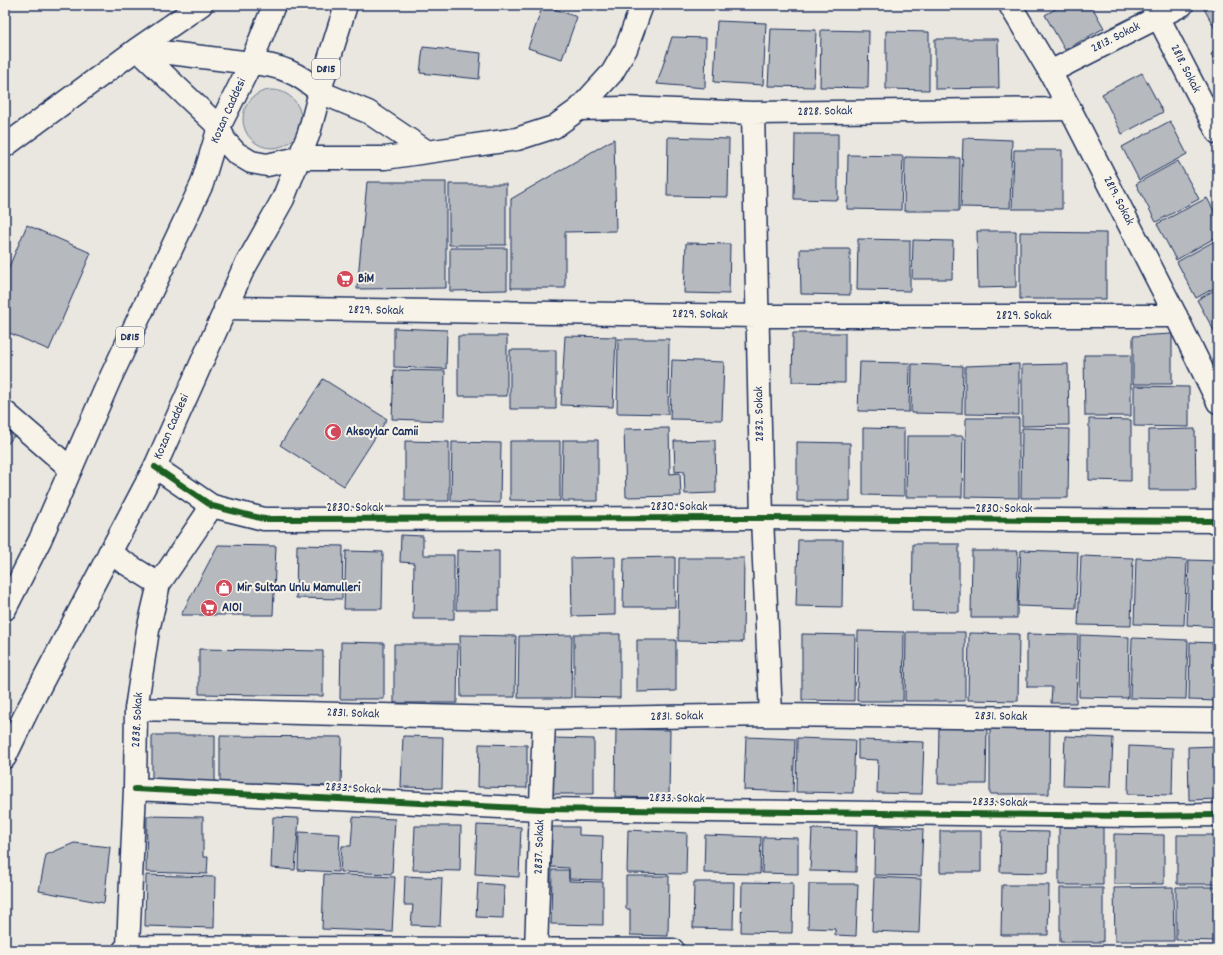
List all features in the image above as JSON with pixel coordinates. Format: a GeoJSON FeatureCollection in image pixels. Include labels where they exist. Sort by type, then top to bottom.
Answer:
{"type":"FeatureCollection","features":[{"type":"Feature","properties":{"kind":"main road"},"geometry":{"type":"LineString","coordinates":[[5,146],[137,49],[201,5]]}},
{"type":"Feature","properties":{"kind":"main road","name":"Kozan Caddesi"},"geometry":{"type":"LineString","coordinates":[[5,609],[40,540],[112,374],[202,184],[219,127],[251,63],[274,5]]}},
{"type":"Feature","properties":{"kind":"main road","name":"D815"},"geometry":{"type":"LineString","coordinates":[[299,158],[309,133],[346,5]]}},
{"type":"Feature","properties":{"kind":"main road"},"geometry":{"type":"LineString","coordinates":[[137,49],[219,127],[225,141],[236,153],[251,162],[267,165],[299,158],[385,158],[517,139],[554,127],[579,109],[612,73],[626,49],[642,5]]}},
{"type":"Feature","properties":{"kind":"main road","name":"2819. Sokak"},"geometry":{"type":"LineString","coordinates":[[1010,5],[1050,72],[1070,110],[1176,316],[1218,402]]}},
{"type":"Feature","properties":{"kind":"main road","name":"2813. Sokak"},"geometry":{"type":"LineString","coordinates":[[1050,72],[1155,11],[1182,5]]}},
{"type":"Feature","properties":{"kind":"main road","name":"2818. Sokak"},"geometry":{"type":"LineString","coordinates":[[1155,11],[1218,133]]}},
{"type":"Feature","properties":{"kind":"main road"},"geometry":{"type":"LineString","coordinates":[[137,49],[280,67],[295,73],[320,92],[368,112],[426,152]]}},
{"type":"Feature","properties":{"kind":"main road","name":"2828. Sokak"},"geometry":{"type":"LineString","coordinates":[[579,109],[624,108],[753,113],[1070,110]]}},
{"type":"Feature","properties":{"kind":"main road","name":"2832. Sokak"},"geometry":{"type":"LineString","coordinates":[[753,113],[762,518],[770,715]]}},
{"type":"Feature","properties":{"kind":"main road","name":"Kozan Caddesi"},"geometry":{"type":"LineString","coordinates":[[5,757],[28,709],[155,467],[225,308],[242,272],[283,199],[299,158]]}},
{"type":"Feature","properties":{"kind":"main road","name":"2829. Sokak"},"geometry":{"type":"LineString","coordinates":[[225,308],[758,316],[1176,316]]}},
{"type":"Feature","properties":{"kind":"main road"},"geometry":{"type":"LineString","coordinates":[[5,412],[71,469]]}},
{"type":"Feature","properties":{"kind":"main road","name":"2830. Sokak"},"geometry":{"type":"LineString","coordinates":[[155,467],[212,506],[264,519],[762,518],[1218,521]]}},
{"type":"Feature","properties":{"kind":"main road","name":"2838. Sokak"},"geometry":{"type":"LineString","coordinates":[[126,948],[135,789],[136,709],[148,630],[159,584],[212,506]]}},
{"type":"Feature","properties":{"kind":"main road"},"geometry":{"type":"LineString","coordinates":[[109,553],[159,584]]}},
{"type":"Feature","properties":{"kind":"main road","name":"2831. Sokak"},"geometry":{"type":"LineString","coordinates":[[136,709],[544,719],[770,715],[1218,720]]}},
{"type":"Feature","properties":{"kind":"main road","name":"2837. Sokak"},"geometry":{"type":"LineString","coordinates":[[536,950],[544,719]]}},
{"type":"Feature","properties":{"kind":"main road","name":"2833. Sokak"},"geometry":{"type":"LineString","coordinates":[[135,789],[541,809],[1133,816],[1218,815]]}},
{"type":"Feature","properties":{"kind":"main road"},"geometry":{"type":"LineString","coordinates":[[126,948],[674,950]]}},
{"type":"Feature","properties":{"kind":"shaded area"},"geometry":{"type":"Polygon","coordinates":[[[272,90],[283,92],[296,103],[299,108],[301,119],[299,130],[288,143],[283,146],[272,148],[261,146],[248,135],[245,130],[243,119],[245,108],[256,95],[261,92],[272,90]]]}},
{"type":"Feature","properties":{"kind":"building"},"geometry":{"type":"Polygon","coordinates":[[[543,5],[577,17],[562,59],[528,48],[543,5]]]}},
{"type":"Feature","properties":{"kind":"building"},"geometry":{"type":"Polygon","coordinates":[[[1062,5],[1091,5],[1104,28],[1065,50],[1045,15],[1062,5]]]}},
{"type":"Feature","properties":{"kind":"building"},"geometry":{"type":"Polygon","coordinates":[[[1207,5],[1218,5],[1218,34],[1203,7],[1207,5]]]}},
{"type":"Feature","properties":{"kind":"building"},"geometry":{"type":"Polygon","coordinates":[[[717,21],[766,23],[763,85],[714,82],[717,21]]]}},
{"type":"Feature","properties":{"kind":"building"},"geometry":{"type":"Polygon","coordinates":[[[771,29],[816,30],[814,87],[768,86],[771,29]]]}},
{"type":"Feature","properties":{"kind":"building"},"geometry":{"type":"Polygon","coordinates":[[[821,30],[869,31],[868,88],[820,87],[821,30]]]}},
{"type":"Feature","properties":{"kind":"building"},"geometry":{"type":"Polygon","coordinates":[[[886,31],[929,32],[929,90],[886,89],[886,31]]]}},
{"type":"Feature","properties":{"kind":"building"},"geometry":{"type":"Polygon","coordinates":[[[672,37],[706,38],[705,88],[657,84],[672,37]]]}},
{"type":"Feature","properties":{"kind":"building"},"geometry":{"type":"Polygon","coordinates":[[[935,39],[998,39],[999,88],[935,89],[935,39]]]}},
{"type":"Feature","properties":{"kind":"building"},"geometry":{"type":"Polygon","coordinates":[[[423,47],[481,53],[479,79],[420,73],[423,47]]]}},
{"type":"Feature","properties":{"kind":"building"},"geometry":{"type":"Polygon","coordinates":[[[1218,50],[1218,68],[1211,54],[1218,50]]]}},
{"type":"Feature","properties":{"kind":"building"},"geometry":{"type":"Polygon","coordinates":[[[1142,73],[1163,112],[1122,134],[1102,94],[1142,73]]]}},
{"type":"Feature","properties":{"kind":"building"},"geometry":{"type":"Polygon","coordinates":[[[1170,121],[1187,154],[1139,180],[1122,147],[1170,121]]]}},
{"type":"Feature","properties":{"kind":"building"},"geometry":{"type":"Polygon","coordinates":[[[795,134],[838,134],[838,200],[794,199],[795,134]]]}},
{"type":"Feature","properties":{"kind":"building"},"geometry":{"type":"Polygon","coordinates":[[[668,137],[729,139],[728,197],[667,196],[668,137]]]}},
{"type":"Feature","properties":{"kind":"building"},"geometry":{"type":"Polygon","coordinates":[[[963,138],[1012,140],[1010,208],[961,207],[963,138]]]}},
{"type":"Feature","properties":{"kind":"building"},"geometry":{"type":"Polygon","coordinates":[[[614,139],[616,231],[565,232],[565,288],[511,288],[511,199],[614,139]]]}},
{"type":"Feature","properties":{"kind":"building"},"geometry":{"type":"Polygon","coordinates":[[[1014,150],[1062,150],[1062,209],[1012,209],[1014,150]]]}},
{"type":"Feature","properties":{"kind":"building"},"geometry":{"type":"Polygon","coordinates":[[[848,155],[903,156],[901,210],[847,209],[848,155]]]}},
{"type":"Feature","properties":{"kind":"building"},"geometry":{"type":"Polygon","coordinates":[[[905,157],[960,158],[959,211],[904,211],[905,157]]]}},
{"type":"Feature","properties":{"kind":"building"},"geometry":{"type":"Polygon","coordinates":[[[1178,161],[1199,199],[1156,222],[1136,184],[1178,161]]]}},
{"type":"Feature","properties":{"kind":"building"},"geometry":{"type":"Polygon","coordinates":[[[367,182],[446,182],[446,288],[357,289],[367,182]]]}},
{"type":"Feature","properties":{"kind":"building"},"geometry":{"type":"Polygon","coordinates":[[[449,184],[506,184],[506,245],[449,245],[449,184]]]}},
{"type":"Feature","properties":{"kind":"building"},"geometry":{"type":"Polygon","coordinates":[[[1207,198],[1218,218],[1218,236],[1176,260],[1157,224],[1207,198]]]}},
{"type":"Feature","properties":{"kind":"building"},"geometry":{"type":"Polygon","coordinates":[[[27,225],[91,253],[49,350],[5,331],[5,276],[27,225]]]}},
{"type":"Feature","properties":{"kind":"building"},"geometry":{"type":"Polygon","coordinates":[[[977,231],[1016,231],[1016,287],[978,288],[977,231]]]}},
{"type":"Feature","properties":{"kind":"building"},"geometry":{"type":"Polygon","coordinates":[[[1020,232],[1106,233],[1106,299],[1020,299],[1020,232]]]}},
{"type":"Feature","properties":{"kind":"building"},"geometry":{"type":"Polygon","coordinates":[[[858,239],[910,240],[910,291],[857,290],[858,239]]]}},
{"type":"Feature","properties":{"kind":"building"},"geometry":{"type":"Polygon","coordinates":[[[1218,239],[1218,286],[1196,298],[1177,262],[1218,239]]]}},
{"type":"Feature","properties":{"kind":"building"},"geometry":{"type":"Polygon","coordinates":[[[913,240],[953,241],[952,279],[912,279],[913,240]]]}},
{"type":"Feature","properties":{"kind":"building"},"geometry":{"type":"Polygon","coordinates":[[[686,243],[730,244],[729,294],[684,293],[686,243]]]}},
{"type":"Feature","properties":{"kind":"building"},"geometry":{"type":"Polygon","coordinates":[[[450,248],[507,248],[507,290],[450,291],[450,248]]]}},
{"type":"Feature","properties":{"kind":"building"},"geometry":{"type":"Polygon","coordinates":[[[800,249],[850,249],[850,295],[801,294],[800,249]]]}},
{"type":"Feature","properties":{"kind":"building"},"geometry":{"type":"Polygon","coordinates":[[[1218,288],[1218,338],[1197,300],[1218,288]]]}},
{"type":"Feature","properties":{"kind":"building"},"geometry":{"type":"Polygon","coordinates":[[[394,328],[447,330],[446,369],[394,367],[394,328]]]}},
{"type":"Feature","properties":{"kind":"building"},"geometry":{"type":"Polygon","coordinates":[[[793,333],[845,333],[845,383],[792,382],[793,333]]]}},
{"type":"Feature","properties":{"kind":"building"},"geometry":{"type":"Polygon","coordinates":[[[1172,334],[1172,384],[1133,384],[1133,336],[1172,334]]]}},
{"type":"Feature","properties":{"kind":"building"},"geometry":{"type":"Polygon","coordinates":[[[458,336],[507,336],[507,396],[458,396],[458,336]]]}},
{"type":"Feature","properties":{"kind":"building"},"geometry":{"type":"Polygon","coordinates":[[[565,336],[616,337],[613,407],[561,405],[565,336]]]}},
{"type":"Feature","properties":{"kind":"building"},"geometry":{"type":"Polygon","coordinates":[[[618,339],[669,339],[668,414],[617,413],[618,339]]]}},
{"type":"Feature","properties":{"kind":"building"},"geometry":{"type":"Polygon","coordinates":[[[510,350],[556,350],[556,409],[510,409],[510,350]]]}},
{"type":"Feature","properties":{"kind":"building"},"geometry":{"type":"Polygon","coordinates":[[[1084,355],[1131,355],[1131,416],[1085,416],[1084,355]]]}},
{"type":"Feature","properties":{"kind":"building"},"geometry":{"type":"Polygon","coordinates":[[[672,360],[724,362],[722,420],[670,419],[672,360]]]}},
{"type":"Feature","properties":{"kind":"building"},"geometry":{"type":"Polygon","coordinates":[[[860,362],[910,363],[909,412],[858,411],[860,362]]]}},
{"type":"Feature","properties":{"kind":"building"},"geometry":{"type":"Polygon","coordinates":[[[912,364],[963,366],[962,414],[911,413],[912,364]]]}},
{"type":"Feature","properties":{"kind":"building"},"geometry":{"type":"Polygon","coordinates":[[[1019,364],[1019,415],[965,414],[965,366],[1019,364]]]}},
{"type":"Feature","properties":{"kind":"building"},"geometry":{"type":"Polygon","coordinates":[[[1068,364],[1069,425],[1022,426],[1022,365],[1068,364]]]}},
{"type":"Feature","properties":{"kind":"building"},"geometry":{"type":"Polygon","coordinates":[[[394,370],[445,371],[444,421],[392,419],[394,370]]]}},
{"type":"Feature","properties":{"kind":"building","name":"Aksoylar Camii"},"geometry":{"type":"Polygon","coordinates":[[[323,379],[387,419],[344,486],[280,445],[323,379]]]}},
{"type":"Feature","properties":{"kind":"building"},"geometry":{"type":"Polygon","coordinates":[[[1134,386],[1189,387],[1189,427],[1134,426],[1134,386]]]}},
{"type":"Feature","properties":{"kind":"building"},"geometry":{"type":"Polygon","coordinates":[[[966,418],[1019,418],[1019,498],[965,497],[966,418]]]}},
{"type":"Feature","properties":{"kind":"building"},"geometry":{"type":"Polygon","coordinates":[[[1089,419],[1131,420],[1131,481],[1089,480],[1089,419]]]}},
{"type":"Feature","properties":{"kind":"building"},"geometry":{"type":"Polygon","coordinates":[[[669,428],[670,474],[680,473],[681,496],[626,497],[624,429],[669,428]]]}},
{"type":"Feature","properties":{"kind":"building"},"geometry":{"type":"Polygon","coordinates":[[[863,428],[904,429],[904,496],[863,495],[863,428]]]}},
{"type":"Feature","properties":{"kind":"building"},"geometry":{"type":"Polygon","coordinates":[[[1022,428],[1069,429],[1068,498],[1021,498],[1022,428]]]}},
{"type":"Feature","properties":{"kind":"building"},"geometry":{"type":"Polygon","coordinates":[[[5,429],[14,436],[5,447],[5,429]]]}},
{"type":"Feature","properties":{"kind":"building"},"geometry":{"type":"Polygon","coordinates":[[[1195,429],[1196,490],[1149,490],[1149,430],[1195,429]]]}},
{"type":"Feature","properties":{"kind":"building"},"geometry":{"type":"Polygon","coordinates":[[[907,436],[963,436],[962,497],[906,497],[907,436]]]}},
{"type":"Feature","properties":{"kind":"building"},"geometry":{"type":"Polygon","coordinates":[[[563,440],[598,440],[598,501],[562,501],[563,440]]]}},
{"type":"Feature","properties":{"kind":"building"},"geometry":{"type":"Polygon","coordinates":[[[715,440],[716,493],[685,494],[684,471],[675,472],[674,441],[715,440]]]}},
{"type":"Feature","properties":{"kind":"building"},"geometry":{"type":"Polygon","coordinates":[[[405,441],[449,442],[449,501],[405,501],[405,441]]]}},
{"type":"Feature","properties":{"kind":"building"},"geometry":{"type":"Polygon","coordinates":[[[510,441],[560,441],[560,501],[510,500],[510,441]]]}},
{"type":"Feature","properties":{"kind":"building"},"geometry":{"type":"Polygon","coordinates":[[[452,442],[501,443],[500,503],[451,501],[452,442]]]}},
{"type":"Feature","properties":{"kind":"building"},"geometry":{"type":"Polygon","coordinates":[[[797,442],[850,443],[850,501],[797,501],[797,442]]]}},
{"type":"Feature","properties":{"kind":"building"},"geometry":{"type":"Polygon","coordinates":[[[401,535],[423,536],[423,555],[454,555],[454,619],[413,619],[414,563],[400,562],[401,535]]]}},
{"type":"Feature","properties":{"kind":"building"},"geometry":{"type":"Polygon","coordinates":[[[798,540],[843,540],[842,607],[796,606],[798,540]]]}},
{"type":"Feature","properties":{"kind":"building"},"geometry":{"type":"Polygon","coordinates":[[[913,544],[959,544],[959,612],[912,611],[913,544]]]}},
{"type":"Feature","properties":{"kind":"building"},"geometry":{"type":"Polygon","coordinates":[[[218,545],[276,546],[273,615],[181,615],[218,545]]]}},
{"type":"Feature","properties":{"kind":"building"},"geometry":{"type":"Polygon","coordinates":[[[297,545],[343,546],[342,599],[296,598],[297,545]]]}},
{"type":"Feature","properties":{"kind":"building"},"geometry":{"type":"Polygon","coordinates":[[[457,550],[499,551],[499,610],[456,610],[457,550]]]}},
{"type":"Feature","properties":{"kind":"building"},"geometry":{"type":"Polygon","coordinates":[[[1021,550],[1078,552],[1076,608],[1018,606],[1021,550]]]}},
{"type":"Feature","properties":{"kind":"building"},"geometry":{"type":"Polygon","coordinates":[[[346,551],[383,552],[382,609],[344,609],[346,551]]]}},
{"type":"Feature","properties":{"kind":"building"},"geometry":{"type":"Polygon","coordinates":[[[972,551],[1018,551],[1017,618],[971,618],[972,551]]]}},
{"type":"Feature","properties":{"kind":"building"},"geometry":{"type":"Polygon","coordinates":[[[1081,556],[1133,558],[1131,626],[1078,625],[1081,556]]]}},
{"type":"Feature","properties":{"kind":"building"},"geometry":{"type":"Polygon","coordinates":[[[615,557],[615,615],[572,616],[571,558],[615,557]]]}},
{"type":"Feature","properties":{"kind":"building"},"geometry":{"type":"Polygon","coordinates":[[[675,557],[675,607],[623,607],[624,558],[675,557]]]}},
{"type":"Feature","properties":{"kind":"building"},"geometry":{"type":"Polygon","coordinates":[[[679,558],[744,558],[743,642],[678,641],[679,558]]]}},
{"type":"Feature","properties":{"kind":"building"},"geometry":{"type":"Polygon","coordinates":[[[1136,558],[1187,560],[1184,625],[1134,624],[1136,558]]]}},
{"type":"Feature","properties":{"kind":"building"},"geometry":{"type":"Polygon","coordinates":[[[1189,560],[1218,561],[1218,627],[1187,625],[1189,560]]]}},
{"type":"Feature","properties":{"kind":"building"},"geometry":{"type":"Polygon","coordinates":[[[858,631],[904,632],[903,701],[857,701],[858,631]]]}},
{"type":"Feature","properties":{"kind":"building"},"geometry":{"type":"Polygon","coordinates":[[[906,632],[965,632],[965,701],[905,701],[906,632]]]}},
{"type":"Feature","properties":{"kind":"building"},"geometry":{"type":"Polygon","coordinates":[[[969,633],[1019,634],[1018,701],[968,700],[969,633]]]}},
{"type":"Feature","properties":{"kind":"building"},"geometry":{"type":"Polygon","coordinates":[[[574,634],[620,634],[620,698],[574,697],[574,634]]]}},
{"type":"Feature","properties":{"kind":"building"},"geometry":{"type":"Polygon","coordinates":[[[802,634],[855,635],[854,701],[802,700],[802,634]]]}},
{"type":"Feature","properties":{"kind":"building"},"geometry":{"type":"Polygon","coordinates":[[[1027,634],[1078,635],[1076,703],[1051,703],[1052,687],[1027,687],[1027,634]]]}},
{"type":"Feature","properties":{"kind":"building"},"geometry":{"type":"Polygon","coordinates":[[[460,635],[516,636],[515,697],[461,697],[460,635]]]}},
{"type":"Feature","properties":{"kind":"building"},"geometry":{"type":"Polygon","coordinates":[[[572,635],[571,698],[518,698],[519,636],[572,635]]]}},
{"type":"Feature","properties":{"kind":"building"},"geometry":{"type":"Polygon","coordinates":[[[1080,635],[1129,637],[1128,698],[1079,697],[1080,635]]]}},
{"type":"Feature","properties":{"kind":"building"},"geometry":{"type":"Polygon","coordinates":[[[1132,638],[1188,640],[1186,699],[1130,698],[1132,638]]]}},
{"type":"Feature","properties":{"kind":"building"},"geometry":{"type":"Polygon","coordinates":[[[637,640],[676,640],[676,691],[637,692],[637,640]]]}},
{"type":"Feature","properties":{"kind":"building"},"geometry":{"type":"Polygon","coordinates":[[[341,642],[384,643],[384,699],[340,699],[341,642]]]}},
{"type":"Feature","properties":{"kind":"building"},"geometry":{"type":"Polygon","coordinates":[[[1190,642],[1218,643],[1218,701],[1189,700],[1190,642]]]}},
{"type":"Feature","properties":{"kind":"building"},"geometry":{"type":"Polygon","coordinates":[[[394,644],[458,644],[457,703],[394,703],[394,644]]]}},
{"type":"Feature","properties":{"kind":"building"},"geometry":{"type":"Polygon","coordinates":[[[199,649],[323,651],[323,696],[199,694],[199,649]]]}},
{"type":"Feature","properties":{"kind":"building"},"geometry":{"type":"Polygon","coordinates":[[[939,726],[987,727],[986,784],[938,784],[939,726]]]}},
{"type":"Feature","properties":{"kind":"building"},"geometry":{"type":"Polygon","coordinates":[[[990,727],[1050,728],[1049,794],[990,794],[990,727]]]}},
{"type":"Feature","properties":{"kind":"building"},"geometry":{"type":"Polygon","coordinates":[[[616,729],[670,730],[669,798],[615,797],[616,729]]]}},
{"type":"Feature","properties":{"kind":"building"},"geometry":{"type":"Polygon","coordinates":[[[152,735],[215,735],[215,786],[152,785],[152,735]]]}},
{"type":"Feature","properties":{"kind":"building"},"geometry":{"type":"Polygon","coordinates":[[[220,736],[342,737],[341,786],[220,785],[220,736]]]}},
{"type":"Feature","properties":{"kind":"building"},"geometry":{"type":"Polygon","coordinates":[[[403,736],[443,737],[442,788],[401,787],[403,736]]]}},
{"type":"Feature","properties":{"kind":"building"},"geometry":{"type":"Polygon","coordinates":[[[1065,736],[1113,738],[1111,787],[1063,786],[1065,736]]]}},
{"type":"Feature","properties":{"kind":"building"},"geometry":{"type":"Polygon","coordinates":[[[746,737],[795,739],[793,792],[744,790],[746,737]]]}},
{"type":"Feature","properties":{"kind":"building"},"geometry":{"type":"Polygon","coordinates":[[[552,738],[594,739],[594,794],[552,794],[552,738]]]}},
{"type":"Feature","properties":{"kind":"building"},"geometry":{"type":"Polygon","coordinates":[[[797,738],[855,740],[853,793],[796,792],[797,738]]]}},
{"type":"Feature","properties":{"kind":"building"},"geometry":{"type":"Polygon","coordinates":[[[858,740],[924,742],[922,794],[877,793],[878,760],[858,759],[858,740]]]}},
{"type":"Feature","properties":{"kind":"building"},"geometry":{"type":"Polygon","coordinates":[[[479,744],[527,745],[527,788],[478,787],[479,744]]]}},
{"type":"Feature","properties":{"kind":"building"},"geometry":{"type":"Polygon","coordinates":[[[1129,746],[1173,748],[1172,795],[1128,794],[1129,746]]]}},
{"type":"Feature","properties":{"kind":"building"},"geometry":{"type":"Polygon","coordinates":[[[1218,746],[1218,799],[1189,800],[1188,747],[1218,746]]]}},
{"type":"Feature","properties":{"kind":"building"},"geometry":{"type":"Polygon","coordinates":[[[147,816],[203,817],[203,857],[208,857],[207,874],[146,872],[147,816]]]}},
{"type":"Feature","properties":{"kind":"building"},"geometry":{"type":"Polygon","coordinates":[[[273,817],[299,818],[295,870],[271,868],[273,817]]]}},
{"type":"Feature","properties":{"kind":"building"},"geometry":{"type":"Polygon","coordinates":[[[353,817],[395,819],[392,874],[340,872],[342,846],[351,846],[353,817]]]}},
{"type":"Feature","properties":{"kind":"building"},"geometry":{"type":"Polygon","coordinates":[[[477,825],[521,827],[519,877],[475,874],[477,825]]]}},
{"type":"Feature","properties":{"kind":"building"},"geometry":{"type":"Polygon","coordinates":[[[415,826],[461,826],[460,871],[413,870],[415,826]]]}},
{"type":"Feature","properties":{"kind":"building"},"geometry":{"type":"Polygon","coordinates":[[[875,826],[923,829],[921,876],[874,875],[875,826]]]}},
{"type":"Feature","properties":{"kind":"building"},"geometry":{"type":"Polygon","coordinates":[[[552,827],[579,827],[579,835],[603,836],[602,880],[569,879],[569,868],[551,867],[552,827]]]}},
{"type":"Feature","properties":{"kind":"building"},"geometry":{"type":"Polygon","coordinates":[[[1059,827],[1103,827],[1103,885],[1059,885],[1059,827]]]}},
{"type":"Feature","properties":{"kind":"building"},"geometry":{"type":"Polygon","coordinates":[[[812,829],[857,830],[856,872],[810,871],[812,829]]]}},
{"type":"Feature","properties":{"kind":"building"},"geometry":{"type":"Polygon","coordinates":[[[628,830],[687,833],[686,874],[627,873],[628,830]]]}},
{"type":"Feature","properties":{"kind":"building"},"geometry":{"type":"Polygon","coordinates":[[[940,831],[981,831],[981,872],[940,872],[940,831]]]}},
{"type":"Feature","properties":{"kind":"building"},"geometry":{"type":"Polygon","coordinates":[[[1001,831],[1049,832],[1048,873],[1000,872],[1001,831]]]}},
{"type":"Feature","properties":{"kind":"building"},"geometry":{"type":"Polygon","coordinates":[[[299,832],[340,834],[338,872],[298,870],[299,832]]]}},
{"type":"Feature","properties":{"kind":"building"},"geometry":{"type":"Polygon","coordinates":[[[1114,834],[1164,835],[1164,884],[1114,884],[1114,834]]]}},
{"type":"Feature","properties":{"kind":"building"},"geometry":{"type":"Polygon","coordinates":[[[705,835],[761,837],[760,874],[704,873],[705,835]]]}},
{"type":"Feature","properties":{"kind":"building"},"geometry":{"type":"Polygon","coordinates":[[[1177,835],[1218,835],[1218,884],[1177,884],[1177,835]]]}},
{"type":"Feature","properties":{"kind":"building"},"geometry":{"type":"Polygon","coordinates":[[[763,837],[798,838],[798,874],[762,873],[763,837]]]}},
{"type":"Feature","properties":{"kind":"building"},"geometry":{"type":"Polygon","coordinates":[[[74,843],[110,847],[104,903],[39,891],[46,855],[74,843]]]}},
{"type":"Feature","properties":{"kind":"building"},"geometry":{"type":"Polygon","coordinates":[[[552,870],[569,870],[569,881],[603,882],[603,925],[551,924],[552,870]]]}},
{"type":"Feature","properties":{"kind":"building"},"geometry":{"type":"Polygon","coordinates":[[[324,874],[395,877],[392,932],[322,929],[324,874]]]}},
{"type":"Feature","properties":{"kind":"building"},"geometry":{"type":"Polygon","coordinates":[[[146,875],[215,877],[214,928],[145,926],[146,875]]]}},
{"type":"Feature","properties":{"kind":"building"},"geometry":{"type":"Polygon","coordinates":[[[405,876],[442,878],[440,926],[411,925],[413,905],[404,905],[405,876]]]}},
{"type":"Feature","properties":{"kind":"building"},"geometry":{"type":"Polygon","coordinates":[[[626,876],[669,876],[668,936],[630,935],[630,909],[626,909],[626,876]]]}},
{"type":"Feature","properties":{"kind":"building"},"geometry":{"type":"Polygon","coordinates":[[[874,877],[921,879],[919,933],[872,931],[874,877]]]}},
{"type":"Feature","properties":{"kind":"building"},"geometry":{"type":"Polygon","coordinates":[[[694,882],[734,882],[733,929],[693,928],[694,882]]]}},
{"type":"Feature","properties":{"kind":"building"},"geometry":{"type":"Polygon","coordinates":[[[742,882],[793,883],[792,933],[741,932],[742,882]]]}},
{"type":"Feature","properties":{"kind":"building"},"geometry":{"type":"Polygon","coordinates":[[[478,883],[504,885],[503,918],[476,917],[478,883]]]}},
{"type":"Feature","properties":{"kind":"building"},"geometry":{"type":"Polygon","coordinates":[[[809,884],[858,884],[856,936],[835,935],[835,929],[808,928],[809,884]]]}},
{"type":"Feature","properties":{"kind":"building"},"geometry":{"type":"Polygon","coordinates":[[[1002,885],[1049,885],[1048,935],[1001,935],[1002,885]]]}},
{"type":"Feature","properties":{"kind":"building"},"geometry":{"type":"Polygon","coordinates":[[[1173,887],[1174,941],[1115,941],[1114,888],[1173,887]]]}},
{"type":"Feature","properties":{"kind":"building"},"geometry":{"type":"Polygon","coordinates":[[[1176,887],[1218,887],[1218,941],[1176,940],[1176,887]]]}},
{"type":"Feature","properties":{"kind":"building"},"geometry":{"type":"Polygon","coordinates":[[[1060,888],[1103,888],[1103,942],[1060,942],[1060,888]]]}},
{"type":"Feature","properties":{"kind":"cycle path"},"geometry":{"type":"LineString","coordinates":[[155,467],[212,506],[264,519],[762,518],[1218,521]]}},
{"type":"Feature","properties":{"kind":"cycle path"},"geometry":{"type":"LineString","coordinates":[[135,789],[541,809],[1133,816],[1218,815]]}},
{"type":"Feature","properties":{"kind":"place","name":"BiM"},"geometry":{"type":"Point","coordinates":[345,279]}},
{"type":"Feature","properties":{"kind":"place","name":"Aksoylar Camii"},"geometry":{"type":"Point","coordinates":[333,432]}},
{"type":"Feature","properties":{"kind":"place","name":"Mir Sultan Unlu Mamulleri"},"geometry":{"type":"Point","coordinates":[224,588]}},
{"type":"Feature","properties":{"kind":"place","name":"A101"},"geometry":{"type":"Point","coordinates":[209,608]}}]}
